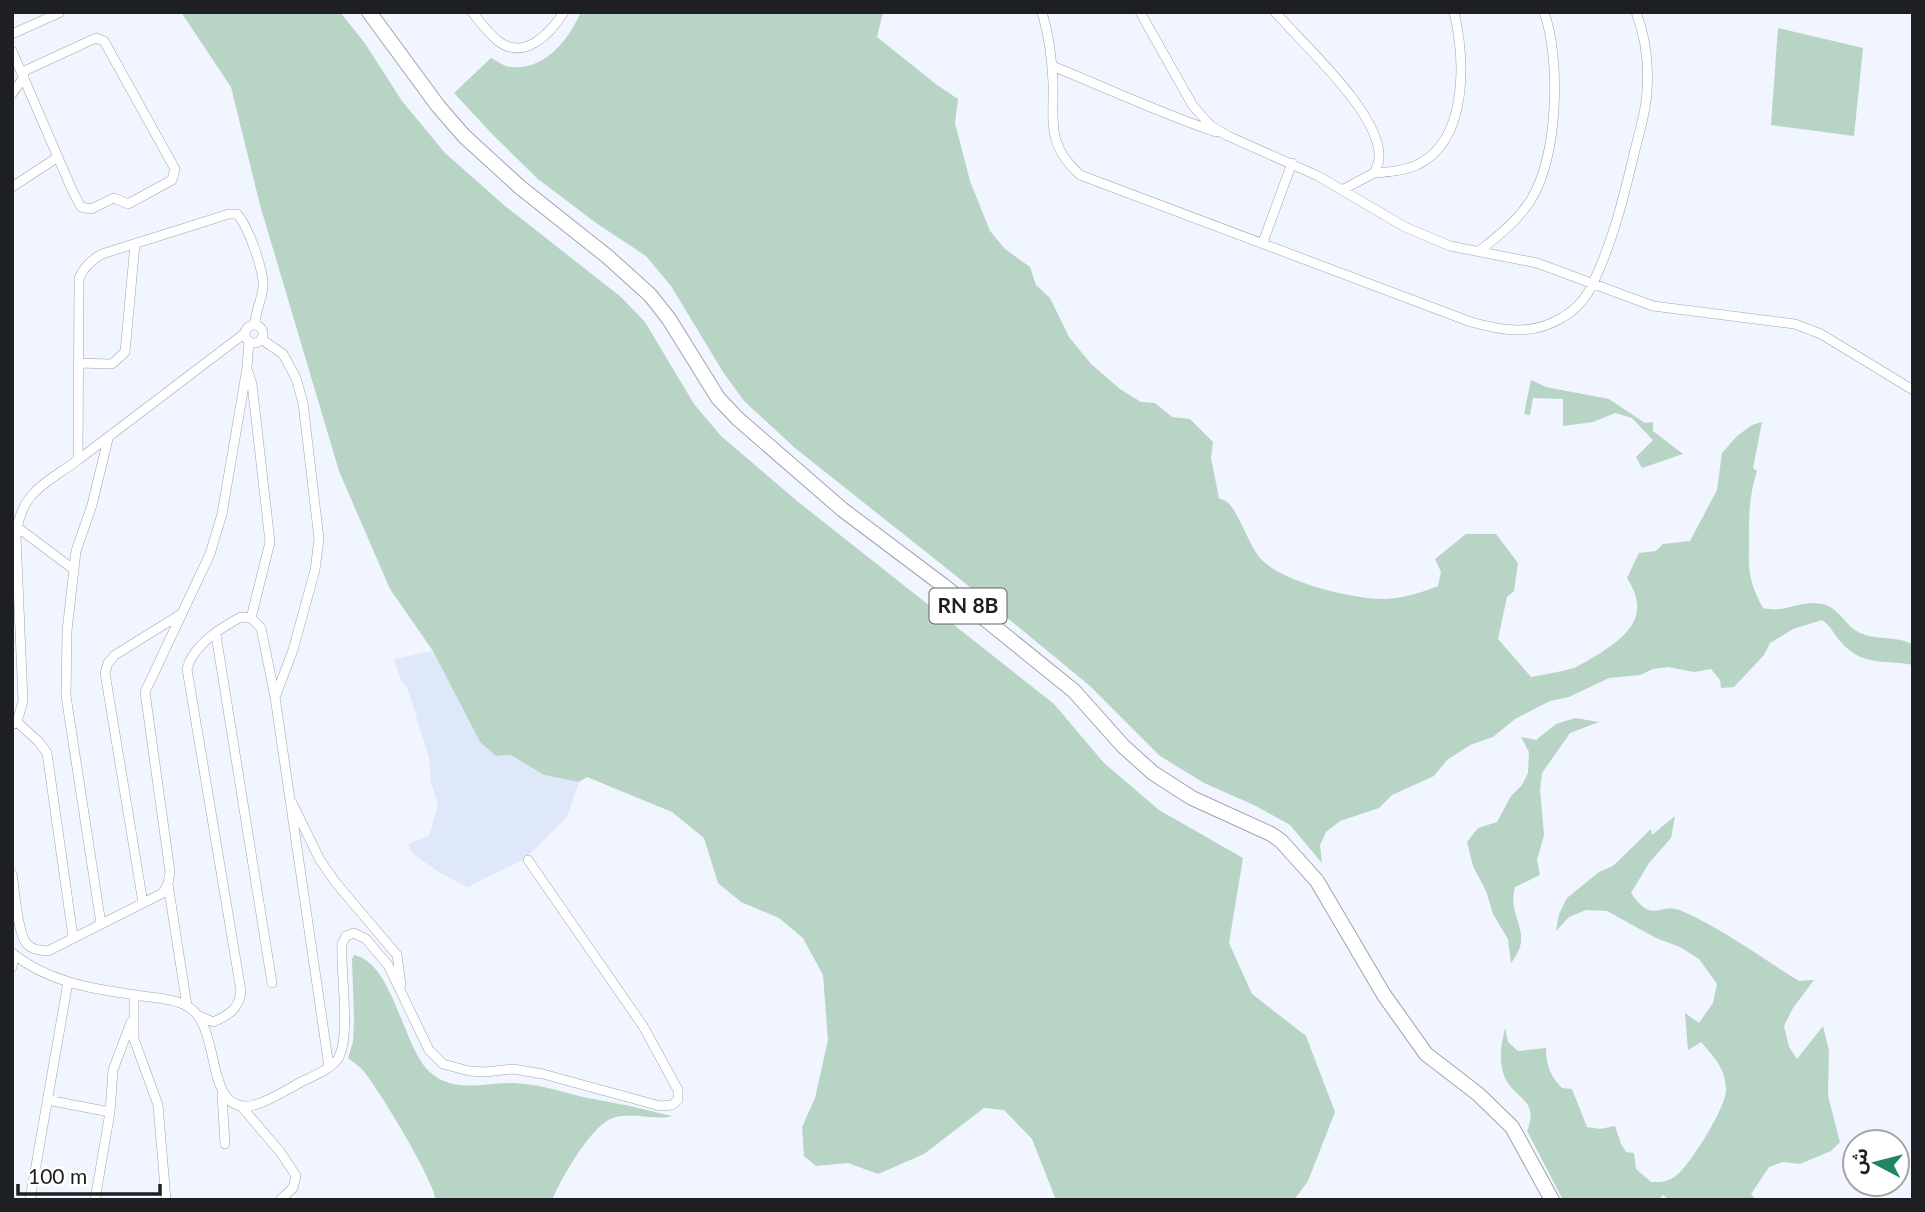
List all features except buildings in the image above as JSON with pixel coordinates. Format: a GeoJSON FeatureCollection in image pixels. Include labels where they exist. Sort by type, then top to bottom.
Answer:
{"type":"FeatureCollection","features":[{"type":"Feature","properties":{"kind":"main road","name":"RN 8B"},"geometry":{"type":"LineString","coordinates":[[369,12],[438,106],[464,136],[521,188],[608,257],[650,295],[718,398],[738,419],[844,510],[944,586],[1074,691],[1124,746],[1153,773],[1192,798],[1259,828],[1281,841],[1317,881],[1384,995],[1426,1055],[1478,1094],[1512,1128],[1552,1200]]}},
{"type":"Feature","properties":{"kind":"street"},"geometry":{"type":"LineString","coordinates":[[472,12],[495,38],[512,48],[525,48],[541,39],[555,26],[564,12]]}},
{"type":"Feature","properties":{"kind":"street"},"geometry":{"type":"LineString","coordinates":[[1042,12],[1047,27],[1052,66],[1051,111],[1056,140],[1066,161],[1080,174],[1471,322],[1500,330],[1521,331],[1535,329],[1564,317],[1581,302],[1593,283],[1625,192],[1647,92],[1645,36],[1636,12]]}},
{"type":"Feature","properties":{"kind":"street"},"geometry":{"type":"LineString","coordinates":[[1140,12],[1193,106],[1211,126],[1228,136]]}},
{"type":"Feature","properties":{"kind":"street"},"geometry":{"type":"LineString","coordinates":[[1275,12],[1343,86],[1366,117],[1379,158],[1374,173]]}},
{"type":"Feature","properties":{"kind":"street"},"geometry":{"type":"LineString","coordinates":[[1342,190],[1374,173],[1397,171],[1418,164],[1434,151],[1446,136],[1454,118],[1461,86],[1462,57],[1454,12]]}},
{"type":"Feature","properties":{"kind":"street"},"geometry":{"type":"LineString","coordinates":[[1478,252],[1503,232],[1521,212],[1532,197],[1545,162],[1555,90],[1554,56],[1544,12]]}},
{"type":"Feature","properties":{"kind":"street"},"geometry":{"type":"LineString","coordinates":[[12,34],[59,13]]}},
{"type":"Feature","properties":{"kind":"street"},"geometry":{"type":"LineString","coordinates":[[12,51],[23,74],[73,192],[86,209],[114,198],[128,204],[175,176],[174,169],[100,38],[23,74],[12,94]]}},
{"type":"Feature","properties":{"kind":"street"},"geometry":{"type":"LineString","coordinates":[[1052,66],[1167,116],[1228,136],[1292,163],[1405,227],[1450,246],[1537,263],[1653,306],[1795,324],[1821,334],[1913,390]]}},
{"type":"Feature","properties":{"kind":"street"},"geometry":{"type":"LineString","coordinates":[[12,187],[58,157]]}},
{"type":"Feature","properties":{"kind":"street"},"geometry":{"type":"LineString","coordinates":[[1263,242],[1292,163]]}},
{"type":"Feature","properties":{"kind":"street"},"geometry":{"type":"LineString","coordinates":[[78,460],[79,278],[82,271],[102,254],[229,214],[237,214],[245,224],[262,275],[263,292],[254,325],[250,326],[247,337],[247,368],[222,514],[210,554],[145,692],[170,872],[168,884],[187,1006]]}},
{"type":"Feature","properties":{"kind":"street"},"geometry":{"type":"LineString","coordinates":[[78,363],[112,364],[125,352],[135,244]]}},
{"type":"Feature","properties":{"kind":"street"},"geometry":{"type":"LineString","coordinates":[[254,325],[262,330],[261,339]]}},
{"type":"Feature","properties":{"kind":"street"},"geometry":{"type":"LineString","coordinates":[[247,337],[258,342],[261,339]]}},
{"type":"Feature","properties":{"kind":"street"},"geometry":{"type":"LineString","coordinates":[[73,937],[47,753],[14,723],[23,701],[18,516],[30,496],[247,337]]}},
{"type":"Feature","properties":{"kind":"street"},"geometry":{"type":"LineString","coordinates":[[261,339],[284,354],[296,378],[303,404],[319,539],[315,570],[296,638],[275,697]]}},
{"type":"Feature","properties":{"kind":"street"},"geometry":{"type":"LineString","coordinates":[[247,368],[252,384],[270,542],[251,618]]}},
{"type":"Feature","properties":{"kind":"street"},"geometry":{"type":"LineString","coordinates":[[101,924],[66,696],[67,631],[73,569],[78,542],[92,505],[108,439]]}},
{"type":"Feature","properties":{"kind":"street"},"geometry":{"type":"LineString","coordinates":[[17,527],[73,569]]}},
{"type":"Feature","properties":{"kind":"street"},"geometry":{"type":"LineString","coordinates":[[143,903],[105,673],[114,655],[182,614]]}},
{"type":"Feature","properties":{"kind":"street"},"geometry":{"type":"LineString","coordinates":[[12,967],[13,954],[49,977],[177,1002],[213,1023],[237,1007],[241,991],[187,669],[197,648],[241,617],[251,618],[261,628],[275,697],[328,1067]]}},
{"type":"Feature","properties":{"kind":"street"},"geometry":{"type":"LineString","coordinates":[[216,635],[272,982]]}},
{"type":"Feature","properties":{"kind":"street"},"geometry":{"type":"LineString","coordinates":[[289,797],[320,860],[397,955],[401,987]]}},
{"type":"Feature","properties":{"kind":"street"},"geometry":{"type":"LineString","coordinates":[[241,1106],[262,1103],[338,1059],[345,1024],[342,944],[346,936],[358,934],[366,939],[388,965],[429,1049],[449,1067],[485,1072],[513,1069],[660,1106],[676,1103],[678,1090],[643,1026],[528,860]]}},
{"type":"Feature","properties":{"kind":"street"},"geometry":{"type":"LineString","coordinates":[[12,874],[22,936]]}},
{"type":"Feature","properties":{"kind":"street"},"geometry":{"type":"LineString","coordinates":[[12,930],[33,948],[48,951],[163,893],[168,884]]}},
{"type":"Feature","properties":{"kind":"street"},"geometry":{"type":"LineString","coordinates":[[30,1200],[68,982]]}},
{"type":"Feature","properties":{"kind":"street"},"geometry":{"type":"LineString","coordinates":[[134,995],[134,1039],[158,1105],[166,1200]]}},
{"type":"Feature","properties":{"kind":"street"},"geometry":{"type":"LineString","coordinates":[[200,1016],[208,1034],[222,1092],[225,1144]]}},
{"type":"Feature","properties":{"kind":"street"},"geometry":{"type":"LineString","coordinates":[[95,1200],[110,1112],[113,1070],[132,1017]]}},
{"type":"Feature","properties":{"kind":"street"},"geometry":{"type":"LineString","coordinates":[[222,1092],[230,1101],[241,1106],[281,1153],[296,1176],[292,1188],[279,1199]]}},
{"type":"Feature","properties":{"kind":"street"},"geometry":{"type":"LineString","coordinates":[[47,1100],[110,1112]]}},
{"type":"Feature","properties":{"kind":"shaded area"},"geometry":{"type":"Polygon","coordinates":[[[433,651],[480,742],[496,756],[511,755],[544,775],[579,782],[567,817],[533,851],[521,861],[467,887],[437,871],[412,853],[408,844],[429,836],[438,805],[431,782],[429,758],[408,690],[401,680],[394,659],[433,651]]]}},
{"type":"Feature","properties":{"kind":"green space"},"geometry":{"type":"Polygon","coordinates":[[[181,12],[340,12],[364,42],[402,101],[445,153],[505,206],[621,297],[645,322],[694,404],[721,436],[797,501],[1054,704],[1104,763],[1159,810],[1243,858],[1229,943],[1252,994],[1306,1036],[1335,1112],[1308,1181],[1294,1200],[1056,1200],[1032,1139],[1004,1110],[984,1108],[924,1154],[878,1174],[848,1163],[816,1166],[804,1156],[802,1127],[815,1098],[828,1040],[823,975],[803,938],[779,918],[741,902],[718,883],[704,838],[672,812],[587,777],[579,782],[544,775],[511,755],[496,756],[480,742],[433,651],[390,589],[339,471],[260,205],[231,87],[181,12]]]}},
{"type":"Feature","properties":{"kind":"green space"},"geometry":{"type":"Polygon","coordinates":[[[581,12],[883,12],[877,37],[958,99],[955,123],[970,181],[990,231],[1005,249],[1030,267],[1036,285],[1050,298],[1069,337],[1091,364],[1120,389],[1141,402],[1155,403],[1172,417],[1190,419],[1213,442],[1211,458],[1219,498],[1232,507],[1260,558],[1283,574],[1352,596],[1381,599],[1403,597],[1438,586],[1441,572],[1435,559],[1466,534],[1496,534],[1518,563],[1514,591],[1507,597],[1498,639],[1531,677],[1574,668],[1602,652],[1629,629],[1637,611],[1637,601],[1627,578],[1639,553],[1656,551],[1663,544],[1690,541],[1717,490],[1722,453],[1737,436],[1752,425],[1762,422],[1753,468],[1757,471],[1750,505],[1749,558],[1750,576],[1763,608],[1779,609],[1807,603],[1828,606],[1860,633],[1913,645],[1913,665],[1856,655],[1822,620],[1793,629],[1770,643],[1764,655],[1734,687],[1721,688],[1720,680],[1711,669],[1694,672],[1668,667],[1653,669],[1640,675],[1609,678],[1569,697],[1550,701],[1515,719],[1493,737],[1470,745],[1447,760],[1434,776],[1392,795],[1379,808],[1340,821],[1326,832],[1320,845],[1322,863],[1290,825],[1256,806],[1204,783],[1160,756],[1090,686],[795,448],[744,401],[723,372],[671,286],[646,256],[596,223],[538,179],[454,93],[491,58],[511,67],[524,67],[545,58],[570,33],[581,12]]]}},
{"type":"Feature","properties":{"kind":"green space"},"geometry":{"type":"Polygon","coordinates":[[[1778,28],[1863,48],[1854,136],[1771,125],[1778,28]]]}},
{"type":"Feature","properties":{"kind":"green space"},"geometry":{"type":"Polygon","coordinates":[[[1531,380],[1546,387],[1609,399],[1645,423],[1653,422],[1653,431],[1683,454],[1642,468],[1636,457],[1653,440],[1632,418],[1615,413],[1593,422],[1563,426],[1563,399],[1533,398],[1530,415],[1524,414],[1531,380]]]}},
{"type":"Feature","properties":{"kind":"green space"},"geometry":{"type":"Polygon","coordinates":[[[1575,718],[1599,722],[1570,733],[1542,773],[1540,790],[1544,835],[1537,860],[1540,875],[1515,887],[1514,908],[1521,943],[1511,963],[1508,939],[1493,914],[1486,891],[1473,866],[1467,842],[1478,828],[1497,822],[1511,796],[1522,785],[1528,773],[1529,752],[1521,737],[1536,740],[1556,724],[1575,718]]]}},
{"type":"Feature","properties":{"kind":"green space"},"geometry":{"type":"Polygon","coordinates":[[[1675,816],[1671,838],[1649,863],[1631,893],[1651,911],[1682,911],[1727,935],[1799,981],[1814,980],[1793,1008],[1784,1026],[1789,1047],[1797,1059],[1823,1026],[1829,1051],[1828,1096],[1840,1142],[1831,1151],[1800,1164],[1783,1162],[1769,1167],[1751,1194],[1756,1200],[1670,1200],[1663,1195],[1659,1200],[1563,1200],[1527,1131],[1530,1121],[1528,1106],[1505,1078],[1501,1047],[1505,1028],[1508,1042],[1518,1051],[1546,1048],[1552,1074],[1562,1088],[1572,1089],[1587,1127],[1600,1129],[1615,1126],[1626,1152],[1634,1153],[1636,1169],[1651,1182],[1671,1179],[1683,1169],[1707,1135],[1724,1098],[1724,1076],[1715,1058],[1701,1042],[1688,1050],[1685,1013],[1699,1023],[1713,1003],[1717,984],[1699,959],[1607,911],[1586,910],[1569,917],[1556,931],[1559,914],[1567,898],[1599,872],[1613,866],[1651,829],[1652,835],[1675,816]]]}},
{"type":"Feature","properties":{"kind":"green space"},"geometry":{"type":"Polygon","coordinates":[[[354,955],[368,961],[379,974],[389,990],[421,1062],[440,1079],[471,1086],[514,1083],[532,1085],[672,1116],[620,1116],[604,1123],[586,1141],[552,1200],[436,1200],[416,1155],[394,1116],[363,1071],[348,1058],[353,1042],[354,955]]]}}]}
